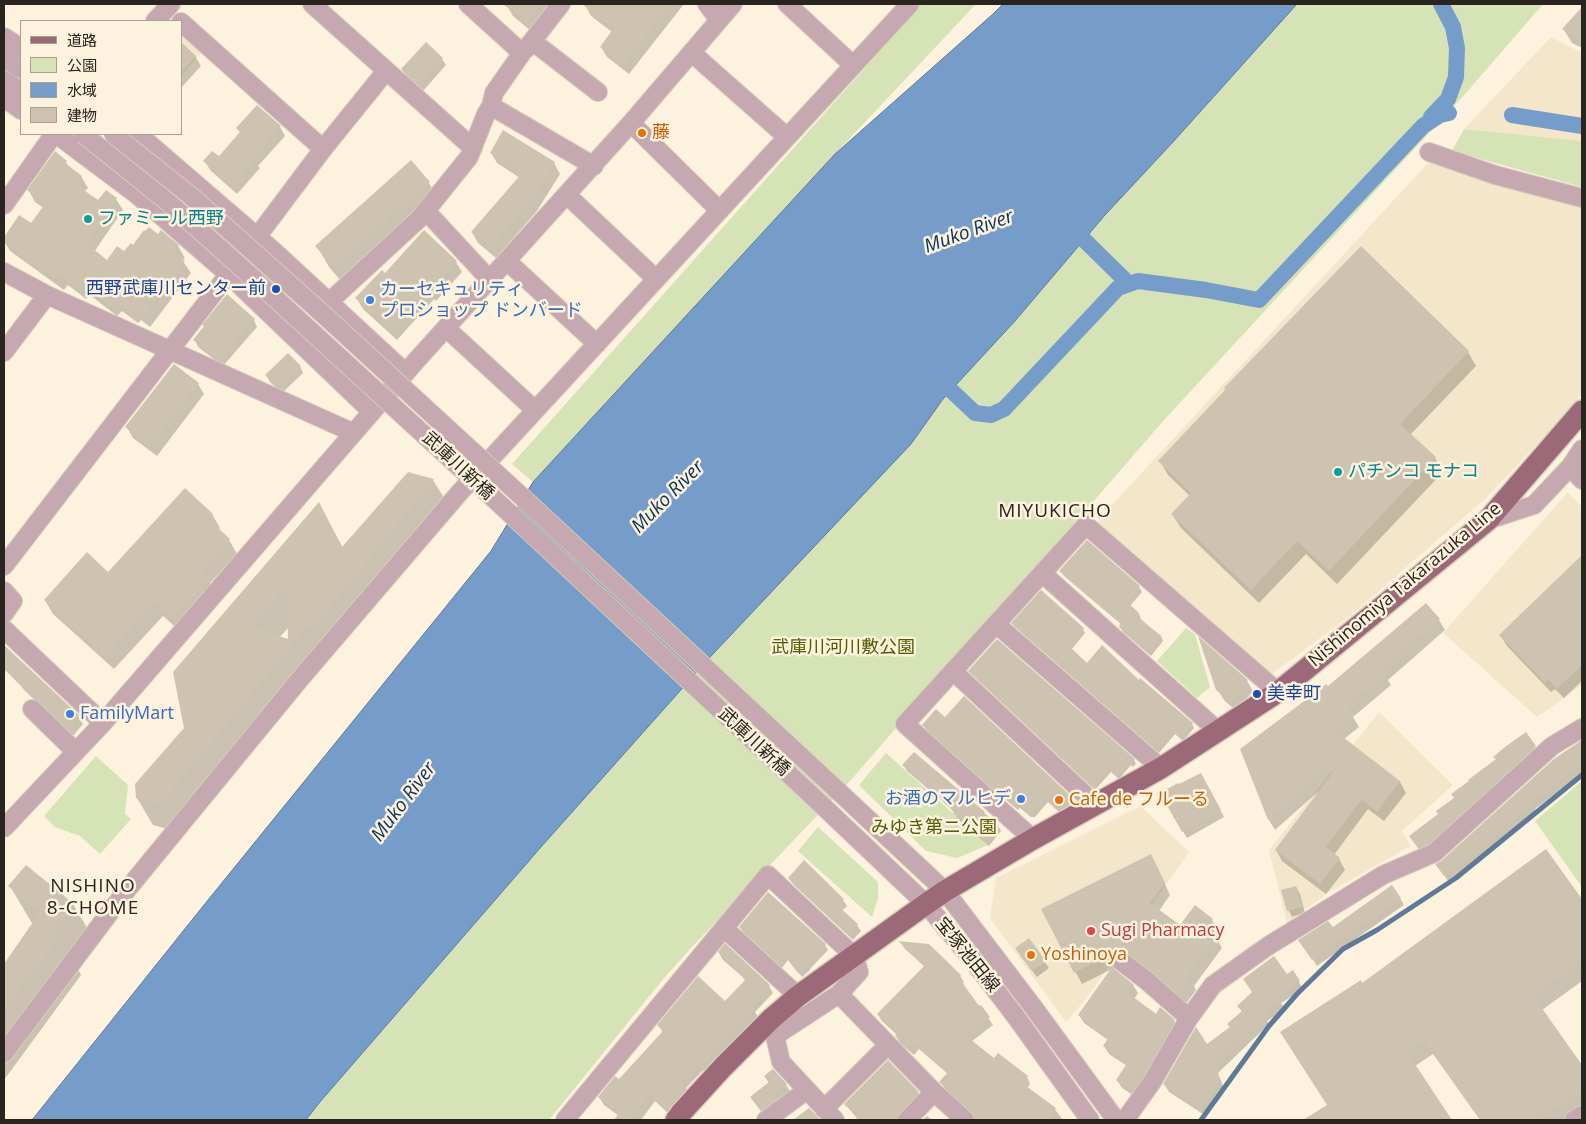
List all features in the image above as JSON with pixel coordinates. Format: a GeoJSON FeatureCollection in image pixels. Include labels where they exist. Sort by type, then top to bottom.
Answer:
{"type":"FeatureCollection","features":[{"type":"Feature","properties":{"kind":"main road","name":"Nishinomiya Takarazuka Line"},"geometry":{"type":"LineString","coordinates":[[681,1118],[723,1067],[773,1027],[798,996],[926,904],[1033,839],[1161,768],[1278,692],[1488,520],[1582,411]]}},
{"type":"Feature","properties":{"kind":"street"},"geometry":{"type":"LineString","coordinates":[[312,4],[473,148]]}},
{"type":"Feature","properties":{"kind":"street"},"geometry":{"type":"LineString","coordinates":[[468,4],[527,47],[598,92]]}},
{"type":"Feature","properties":{"kind":"street"},"geometry":{"type":"LineString","coordinates":[[330,301],[426,211],[470,157],[486,114],[491,106],[494,93],[561,4]]}},
{"type":"Feature","properties":{"kind":"street"},"geometry":{"type":"LineString","coordinates":[[707,4],[719,20]]}},
{"type":"Feature","properties":{"kind":"street"},"geometry":{"type":"LineString","coordinates":[[4,828],[103,723],[406,372],[594,166],[733,4]]}},
{"type":"Feature","properties":{"kind":"street"},"geometry":{"type":"LineString","coordinates":[[786,4],[853,65]]}},
{"type":"Feature","properties":{"kind":"street"},"geometry":{"type":"LineString","coordinates":[[4,1053],[126,891],[300,679],[460,492],[910,4]]}},
{"type":"Feature","properties":{"kind":"street"},"geometry":{"type":"LineString","coordinates":[[164,11],[178,20]]}},
{"type":"Feature","properties":{"kind":"street"},"geometry":{"type":"LineString","coordinates":[[182,23],[323,149]]}},
{"type":"Feature","properties":{"kind":"street"},"geometry":{"type":"LineString","coordinates":[[4,37],[20,47]]}},
{"type":"Feature","properties":{"kind":"street"},"geometry":{"type":"LineString","coordinates":[[692,52],[787,137]]}},
{"type":"Feature","properties":{"kind":"street"},"geometry":{"type":"LineString","coordinates":[[4,58],[20,68]]}},
{"type":"Feature","properties":{"kind":"street"},"geometry":{"type":"LineString","coordinates":[[4,566],[258,237],[323,149],[386,71]]}},
{"type":"Feature","properties":{"kind":"street"},"geometry":{"type":"LineString","coordinates":[[4,80],[20,90]]}},
{"type":"Feature","properties":{"kind":"street"},"geometry":{"type":"LineString","coordinates":[[4,98],[20,109]]}},
{"type":"Feature","properties":{"kind":"street"},"geometry":{"type":"LineString","coordinates":[[491,106],[594,166]]}},
{"type":"Feature","properties":{"kind":"street"},"geometry":{"type":"LineString","coordinates":[[631,123],[719,210]]}},
{"type":"Feature","properties":{"kind":"street"},"geometry":{"type":"LineString","coordinates":[[4,205],[54,135]]}},
{"type":"Feature","properties":{"kind":"street"},"geometry":{"type":"LineString","coordinates":[[56,135],[136,194],[228,274],[372,412]]}},
{"type":"Feature","properties":{"kind":"street","name":"武庫川新橋"},"geometry":{"type":"LineString","coordinates":[[84,135],[169,203],[254,278],[824,807]]}},
{"type":"Feature","properties":{"kind":"street","name":"武庫川新橋"},"geometry":{"type":"LineString","coordinates":[[114,135],[190,196],[339,328],[945,891],[1116,1120]]}},
{"type":"Feature","properties":{"kind":"street"},"geometry":{"type":"LineString","coordinates":[[139,135],[258,237],[406,372]]}},
{"type":"Feature","properties":{"kind":"street"},"geometry":{"type":"LineString","coordinates":[[1429,152],[1495,175],[1582,198]]}},
{"type":"Feature","properties":{"kind":"street"},"geometry":{"type":"LineString","coordinates":[[567,196],[656,279]]}},
{"type":"Feature","properties":{"kind":"street"},"geometry":{"type":"LineString","coordinates":[[426,211],[490,280]]}},
{"type":"Feature","properties":{"kind":"street"},"geometry":{"type":"LineString","coordinates":[[507,261],[596,344]]}},
{"type":"Feature","properties":{"kind":"street"},"geometry":{"type":"LineString","coordinates":[[4,272],[47,296],[354,433]]}},
{"type":"Feature","properties":{"kind":"street"},"geometry":{"type":"LineString","coordinates":[[4,352],[47,296]]}},
{"type":"Feature","properties":{"kind":"street"},"geometry":{"type":"LineString","coordinates":[[446,328],[535,410]]}},
{"type":"Feature","properties":{"kind":"street"},"geometry":{"type":"LineString","coordinates":[[1488,520],[1534,505],[1570,467],[1582,449]]}},
{"type":"Feature","properties":{"kind":"street"},"geometry":{"type":"LineString","coordinates":[[1570,467],[1582,480]]}},
{"type":"Feature","properties":{"kind":"street"},"geometry":{"type":"LineString","coordinates":[[1033,839],[905,724],[1086,525],[1278,692]]}},
{"type":"Feature","properties":{"kind":"street"},"geometry":{"type":"LineString","coordinates":[[1042,573],[1218,731]]}},
{"type":"Feature","properties":{"kind":"street"},"geometry":{"type":"LineString","coordinates":[[4,591],[13,601],[4,614]]}},
{"type":"Feature","properties":{"kind":"street"},"geometry":{"type":"LineString","coordinates":[[996,624],[1161,768]]}},
{"type":"Feature","properties":{"kind":"street"},"geometry":{"type":"LineString","coordinates":[[4,630],[103,723]]}},
{"type":"Feature","properties":{"kind":"street"},"geometry":{"type":"LineString","coordinates":[[953,671],[1096,805]]}},
{"type":"Feature","properties":{"kind":"street"},"geometry":{"type":"LineString","coordinates":[[32,709],[76,752]]}},
{"type":"Feature","properties":{"kind":"street"},"geometry":{"type":"LineString","coordinates":[[1125,1120],[1152,1082],[1189,1018],[1213,985],[1268,946],[1383,875],[1434,853],[1552,746],[1582,728]]}},
{"type":"Feature","properties":{"kind":"street","name":"宝塚池田線"},"geometry":{"type":"LineString","coordinates":[[824,807],[926,904],[972,958],[1090,1120]]}},
{"type":"Feature","properties":{"kind":"street"},"geometry":{"type":"LineString","coordinates":[[569,1119],[768,875],[854,956],[859,972],[839,994],[773,1027],[781,1062],[830,1115],[888,1045]]}},
{"type":"Feature","properties":{"kind":"street"},"geometry":{"type":"LineString","coordinates":[[724,928],[798,996]]}},
{"type":"Feature","properties":{"kind":"street"},"geometry":{"type":"LineString","coordinates":[[1117,958],[1147,981],[1189,1018]]}},
{"type":"Feature","properties":{"kind":"street"},"geometry":{"type":"LineString","coordinates":[[839,994],[934,1092],[965,1120]]}},
{"type":"Feature","properties":{"kind":"street"},"geometry":{"type":"LineString","coordinates":[[766,1120],[807,1090]]}},
{"type":"Feature","properties":{"kind":"street"},"geometry":{"type":"LineString","coordinates":[[907,1120],[934,1092]]}},
{"type":"Feature","properties":{"kind":"street"},"geometry":{"type":"LineString","coordinates":[[1574,1120],[1582,1115]]}},
{"type":"Feature","properties":{"kind":"shaded area"},"geometry":{"type":"Polygon","coordinates":[[[182,26],[206,48],[182,75],[182,26]]]}},
{"type":"Feature","properties":{"kind":"shaded area"},"geometry":{"type":"Polygon","coordinates":[[[1551,37],[1582,53],[1582,141],[1464,129],[1551,37]]]}},
{"type":"Feature","properties":{"kind":"shaded area"},"geometry":{"type":"Polygon","coordinates":[[[1434,161],[1582,204],[1582,394],[1485,499],[1350,616],[1269,676],[1100,527],[1099,519],[1429,162],[1434,161]]]}},
{"type":"Feature","properties":{"kind":"shaded area"},"geometry":{"type":"Polygon","coordinates":[[[1568,492],[1582,507],[1582,685],[1537,717],[1443,633],[1568,492]]]}},
{"type":"Feature","properties":{"kind":"shaded area"},"geometry":{"type":"Polygon","coordinates":[[[1379,712],[1453,785],[1402,831],[1411,846],[1329,892],[1287,923],[1269,850],[1379,712]]]}},
{"type":"Feature","properties":{"kind":"shaded area"},"geometry":{"type":"Polygon","coordinates":[[[1140,806],[1189,852],[1085,1000],[1066,1022],[990,918],[996,878],[1140,806]]]}},
{"type":"Feature","properties":{"kind":"green space"},"geometry":{"type":"Polygon","coordinates":[[[922,4],[976,4],[533,482],[512,464],[922,4]]]}},
{"type":"Feature","properties":{"kind":"green space","name":"武庫川河川敷公園"},"geometry":{"type":"Polygon","coordinates":[[[1297,4],[1543,4],[1466,93],[1165,419],[850,781],[664,978],[549,1120],[307,1120],[541,847],[1015,321],[1105,215],[1297,4]]]}},
{"type":"Feature","properties":{"kind":"green space"},"geometry":{"type":"Polygon","coordinates":[[[1464,129],[1582,141],[1582,187],[1452,151],[1464,129]]]}},
{"type":"Feature","properties":{"kind":"green space"},"geometry":{"type":"Polygon","coordinates":[[[1186,628],[1195,634],[1210,687],[1197,698],[1157,661],[1186,628]]]}},
{"type":"Feature","properties":{"kind":"green space","name":"みゆき第ニ公園"},"geometry":{"type":"Polygon","coordinates":[[[886,753],[988,845],[957,858],[926,851],[859,785],[886,753]]]}},
{"type":"Feature","properties":{"kind":"green space"},"geometry":{"type":"Polygon","coordinates":[[[96,756],[128,785],[125,814],[131,819],[100,854],[80,836],[55,827],[44,816],[96,756]]]}},
{"type":"Feature","properties":{"kind":"green space"},"geometry":{"type":"Polygon","coordinates":[[[1582,781],[1582,887],[1535,821],[1582,781]]]}},
{"type":"Feature","properties":{"kind":"green space","name":"みゆき第ニ公園"},"geometry":{"type":"Polygon","coordinates":[[[818,827],[878,882],[878,898],[872,917],[798,851],[818,827]]]}},
{"type":"Feature","properties":{"kind":"water","name":"Muko River"},"geometry":{"type":"Polygon","coordinates":[[[1003,4],[1297,4],[1105,215],[1015,321],[943,399],[911,444],[712,655],[541,847],[306,1120],[32,1120],[491,551],[533,482],[835,154],[1003,4]]]}},
{"type":"Feature","properties":{"kind":"building"},"geometry":{"type":"Polygon","coordinates":[[[503,4],[541,4],[526,22],[503,4]]]}},
{"type":"Feature","properties":{"kind":"building"},"geometry":{"type":"Polygon","coordinates":[[[582,4],[670,4],[623,65],[600,47],[613,29],[582,4]]]}},
{"type":"Feature","properties":{"kind":"building"},"geometry":{"type":"Polygon","coordinates":[[[1582,7],[1582,38],[1562,29],[1582,7]]]}},
{"type":"Feature","properties":{"kind":"building"},"geometry":{"type":"Polygon","coordinates":[[[426,42],[443,58],[418,85],[401,69],[426,42]]]}},
{"type":"Feature","properties":{"kind":"building"},"geometry":{"type":"Polygon","coordinates":[[[182,43],[196,56],[182,71],[182,43]]]}},
{"type":"Feature","properties":{"kind":"building"},"geometry":{"type":"Polygon","coordinates":[[[257,105],[281,126],[254,157],[256,159],[232,186],[203,161],[212,151],[219,156],[240,132],[236,128],[257,105]]]}},
{"type":"Feature","properties":{"kind":"building"},"geometry":{"type":"Polygon","coordinates":[[[503,130],[555,162],[531,201],[490,248],[471,232],[522,173],[490,153],[503,130]]]}},
{"type":"Feature","properties":{"kind":"building"},"geometry":{"type":"Polygon","coordinates":[[[55,151],[67,161],[65,163],[82,176],[75,184],[98,200],[106,190],[117,198],[86,243],[107,260],[117,246],[124,251],[131,243],[133,245],[144,230],[149,227],[158,234],[161,230],[179,245],[173,252],[185,261],[143,316],[134,309],[131,313],[115,300],[110,306],[83,284],[79,288],[61,274],[57,279],[4,241],[4,237],[19,215],[31,223],[45,204],[27,190],[55,151]]]}},
{"type":"Feature","properties":{"kind":"building"},"geometry":{"type":"Polygon","coordinates":[[[411,160],[430,182],[334,268],[315,246],[411,160]]]}},
{"type":"Feature","properties":{"kind":"building"},"geometry":{"type":"Polygon","coordinates":[[[424,230],[457,261],[391,331],[355,298],[382,270],[385,273],[424,230]]]}},
{"type":"Feature","properties":{"kind":"building"},"geometry":{"type":"Polygon","coordinates":[[[1361,246],[1469,351],[1400,424],[1436,457],[1329,571],[1297,541],[1251,590],[1171,514],[1191,493],[1158,461],[1225,390],[1224,388],[1361,246]]]}},
{"type":"Feature","properties":{"kind":"building"},"geometry":{"type":"Polygon","coordinates":[[[227,294],[255,319],[219,360],[193,340],[204,326],[202,325],[227,294]]]}},
{"type":"Feature","properties":{"kind":"building"},"geometry":{"type":"Polygon","coordinates":[[[288,353],[301,366],[278,387],[265,375],[288,353]]]}},
{"type":"Feature","properties":{"kind":"building"},"geometry":{"type":"Polygon","coordinates":[[[174,364],[199,383],[150,446],[125,427],[174,364]]]}},
{"type":"Feature","properties":{"kind":"building"},"geometry":{"type":"Polygon","coordinates":[[[408,472],[434,479],[312,629],[306,628],[159,805],[136,798],[135,784],[184,728],[173,672],[319,502],[342,547],[408,472]],[[287,585],[250,627],[288,639],[287,585]]]}},
{"type":"Feature","properties":{"kind":"building"},"geometry":{"type":"Polygon","coordinates":[[[185,488],[213,514],[208,519],[230,539],[201,571],[209,579],[172,619],[154,602],[106,656],[44,600],[87,552],[108,572],[185,488]]]}},
{"type":"Feature","properties":{"kind":"building"},"geometry":{"type":"Polygon","coordinates":[[[1087,540],[1140,586],[1127,602],[1139,613],[1137,616],[1161,636],[1148,652],[1119,627],[1120,623],[1059,571],[1087,540]]]}},
{"type":"Feature","properties":{"kind":"building"},"geometry":{"type":"Polygon","coordinates":[[[1582,555],[1582,665],[1557,689],[1548,679],[1545,683],[1499,635],[1582,555]]]}},
{"type":"Feature","properties":{"kind":"building"},"geometry":{"type":"Polygon","coordinates":[[[1041,590],[1084,628],[1069,646],[1087,663],[1102,645],[1139,680],[1140,678],[1193,723],[1181,738],[1173,731],[1156,750],[1011,623],[1041,590]]]}},
{"type":"Feature","properties":{"kind":"building"},"geometry":{"type":"Polygon","coordinates":[[[1426,603],[1440,619],[1382,669],[1386,673],[1347,707],[1354,715],[1335,731],[1400,781],[1377,812],[1362,799],[1326,847],[1340,858],[1320,884],[1275,850],[1333,772],[1328,767],[1268,820],[1240,749],[1308,700],[1326,684],[1328,686],[1426,603]]]}},
{"type":"Feature","properties":{"kind":"building"},"geometry":{"type":"Polygon","coordinates":[[[1198,636],[1248,680],[1230,702],[1216,690],[1198,636]]]}},
{"type":"Feature","properties":{"kind":"building"},"geometry":{"type":"Polygon","coordinates":[[[997,639],[1135,759],[1131,764],[1129,762],[1117,776],[1109,769],[1092,787],[968,671],[997,639]]]}},
{"type":"Feature","properties":{"kind":"building"},"geometry":{"type":"Polygon","coordinates":[[[4,645],[79,715],[68,728],[4,667],[4,645]]]}},
{"type":"Feature","properties":{"kind":"building"},"geometry":{"type":"Polygon","coordinates":[[[964,696],[1074,799],[1056,809],[1045,798],[1032,813],[1027,813],[1017,804],[1014,807],[922,725],[936,709],[945,717],[964,696]]]}},
{"type":"Feature","properties":{"kind":"building"},"geometry":{"type":"Polygon","coordinates":[[[1526,732],[1536,746],[1428,844],[1418,848],[1409,836],[1438,814],[1436,811],[1454,798],[1451,794],[1496,759],[1493,757],[1505,747],[1526,732]]]}},
{"type":"Feature","properties":{"kind":"building"},"geometry":{"type":"Polygon","coordinates":[[[1582,740],[1582,764],[1546,790],[1547,792],[1532,802],[1534,804],[1494,834],[1495,836],[1481,849],[1444,876],[1435,864],[1441,861],[1554,759],[1582,740]]]}},
{"type":"Feature","properties":{"kind":"building"},"geometry":{"type":"Polygon","coordinates":[[[914,752],[999,825],[985,842],[953,813],[954,811],[937,795],[902,765],[914,752]]]}},
{"type":"Feature","properties":{"kind":"building"},"geometry":{"type":"Polygon","coordinates":[[[1201,773],[1221,810],[1182,832],[1160,793],[1201,773]]]}},
{"type":"Feature","properties":{"kind":"building"},"geometry":{"type":"Polygon","coordinates":[[[1546,849],[1582,899],[1582,961],[1534,997],[1582,1065],[1582,1090],[1539,1120],[1481,1120],[1424,1040],[1407,1052],[1452,1120],[1303,1120],[1327,1105],[1280,1032],[1361,980],[1362,983],[1546,849]]]}},
{"type":"Feature","properties":{"kind":"building","name":"Sugi Pharmacy"},"geometry":{"type":"Polygon","coordinates":[[[1151,854],[1165,883],[1150,903],[1180,925],[1195,905],[1213,919],[1206,927],[1216,935],[1187,975],[1190,977],[1178,994],[1124,950],[1127,946],[1121,949],[1112,948],[1107,956],[1074,973],[1041,909],[1151,854]]]}},
{"type":"Feature","properties":{"kind":"building"},"geometry":{"type":"Polygon","coordinates":[[[804,860],[844,899],[838,906],[858,924],[849,934],[788,878],[804,860]]]}},
{"type":"Feature","properties":{"kind":"building"},"geometry":{"type":"Polygon","coordinates":[[[26,865],[74,904],[53,930],[60,935],[35,971],[33,970],[4,1010],[4,964],[40,912],[8,886],[26,865]]]}},
{"type":"Feature","properties":{"kind":"building"},"geometry":{"type":"Polygon","coordinates":[[[1392,885],[1401,898],[1312,960],[1298,940],[1328,921],[1333,927],[1392,885]]]}},
{"type":"Feature","properties":{"kind":"building"},"geometry":{"type":"Polygon","coordinates":[[[1296,886],[1303,907],[1287,911],[1281,890],[1296,886]]]}},
{"type":"Feature","properties":{"kind":"building"},"geometry":{"type":"Polygon","coordinates":[[[768,892],[826,944],[798,973],[785,956],[778,963],[739,927],[768,892]]]}},
{"type":"Feature","properties":{"kind":"building","name":"Yoshinoya"},"geometry":{"type":"Polygon","coordinates":[[[1029,938],[1046,961],[1032,971],[1015,948],[1029,938]]]}},
{"type":"Feature","properties":{"kind":"building"},"geometry":{"type":"Polygon","coordinates":[[[898,941],[929,944],[961,975],[959,978],[979,1006],[981,1005],[990,1017],[966,1036],[994,1058],[998,1053],[1028,1076],[1022,1083],[1056,1108],[1047,1120],[975,1120],[972,1112],[939,1082],[948,1072],[915,1043],[909,1049],[895,1036],[898,1033],[877,1014],[925,965],[898,941]]]}},
{"type":"Feature","properties":{"kind":"building"},"geometry":{"type":"Polygon","coordinates":[[[725,943],[770,985],[751,1006],[755,1010],[701,1067],[698,1064],[681,1082],[687,1087],[666,1109],[650,1094],[630,1120],[614,1120],[619,1113],[598,1097],[615,1076],[619,1079],[663,1031],[657,1025],[698,976],[725,1001],[745,980],[744,976],[718,952],[725,943]]]}},
{"type":"Feature","properties":{"kind":"building"},"geometry":{"type":"Polygon","coordinates":[[[1274,956],[1287,974],[1293,970],[1300,981],[1278,996],[1281,1001],[1264,1013],[1266,1016],[1214,1066],[1219,1072],[1214,1076],[1221,1080],[1201,1110],[1163,1084],[1196,1027],[1207,1044],[1230,1027],[1227,1024],[1242,1011],[1237,1006],[1252,992],[1243,979],[1274,956]]]}},
{"type":"Feature","properties":{"kind":"building"},"geometry":{"type":"Polygon","coordinates":[[[1112,967],[1134,985],[1128,993],[1156,1014],[1160,1007],[1175,1020],[1151,1057],[1156,1054],[1145,1073],[1143,1071],[1131,1090],[1116,1080],[1128,1062],[1103,1046],[1109,1037],[1078,1015],[1112,967]]]}},
{"type":"Feature","properties":{"kind":"building"},"geometry":{"type":"Polygon","coordinates":[[[888,1060],[919,1092],[899,1113],[897,1120],[860,1120],[844,1104],[888,1060]]]}},
{"type":"Feature","properties":{"kind":"building"},"geometry":{"type":"Polygon","coordinates":[[[773,1069],[787,1084],[774,1095],[777,1099],[761,1111],[750,1097],[769,1082],[764,1076],[773,1069]]]}},
{"type":"Feature","properties":{"kind":"building"},"geometry":{"type":"Polygon","coordinates":[[[809,1108],[821,1120],[793,1120],[809,1108]]]}},
{"type":"Feature","properties":{"kind":"waterway"},"geometry":{"type":"LineString","coordinates":[[1431,117],[1448,99],[1456,77],[1457,48],[1453,27],[1441,4]]}},
{"type":"Feature","properties":{"kind":"waterway"},"geometry":{"type":"LineString","coordinates":[[936,376],[975,413],[991,415],[1004,409],[1118,288],[1138,281],[1206,290],[1259,300],[1423,126],[1440,115],[1449,113]]}},
{"type":"Feature","properties":{"kind":"waterway"},"geometry":{"type":"LineString","coordinates":[[1512,115],[1582,126]]}},
{"type":"Feature","properties":{"kind":"waterway"},"geometry":{"type":"LineString","coordinates":[[1071,227],[1129,284]]}},
{"type":"Feature","properties":{"kind":"waterway"},"geometry":{"type":"LineString","coordinates":[[1201,1120],[1269,1026],[1297,994],[1343,949],[1377,930],[1456,878],[1582,775]]}},
{"type":"Feature","properties":{"kind":"place","name":"藤"},"geometry":{"type":"Point","coordinates":[642,133]}},
{"type":"Feature","properties":{"kind":"place","name":"ファミール西野"},"geometry":{"type":"Point","coordinates":[88,219]}},
{"type":"Feature","properties":{"kind":"place","name":"西野武庫川センター前"},"geometry":{"type":"Point","coordinates":[276,289]}},
{"type":"Feature","properties":{"kind":"place","name":"カーセキュリティ プロショップ ドンバード"},"geometry":{"type":"Point","coordinates":[370,300]}},
{"type":"Feature","properties":{"kind":"place","name":"パチンコ モナコ"},"geometry":{"type":"Point","coordinates":[1338,472]}},
{"type":"Feature","properties":{"kind":"place","name":"美幸町"},"geometry":{"type":"Point","coordinates":[1257,694]}},
{"type":"Feature","properties":{"kind":"place","name":"FamilyMart"},"geometry":{"type":"Point","coordinates":[70,714]}},
{"type":"Feature","properties":{"kind":"place","name":"お酒のマルヒデ"},"geometry":{"type":"Point","coordinates":[1021,799]}},
{"type":"Feature","properties":{"kind":"place","name":"Cafe de フルーる"},"geometry":{"type":"Point","coordinates":[1059,800]}},
{"type":"Feature","properties":{"kind":"place","name":"Sugi Pharmacy"},"geometry":{"type":"Point","coordinates":[1091,931]}},
{"type":"Feature","properties":{"kind":"place","name":"Yoshinoya"},"geometry":{"type":"Point","coordinates":[1031,955]}},
{"type":"Feature","properties":{"kind":"district","name":"MIYUKICHO"},"geometry":{"type":"Point","coordinates":[1055,512]}},
{"type":"Feature","properties":{"kind":"district","name":"NISHINO 8-CHOME"},"geometry":{"type":"Point","coordinates":[93,898]}}]}
